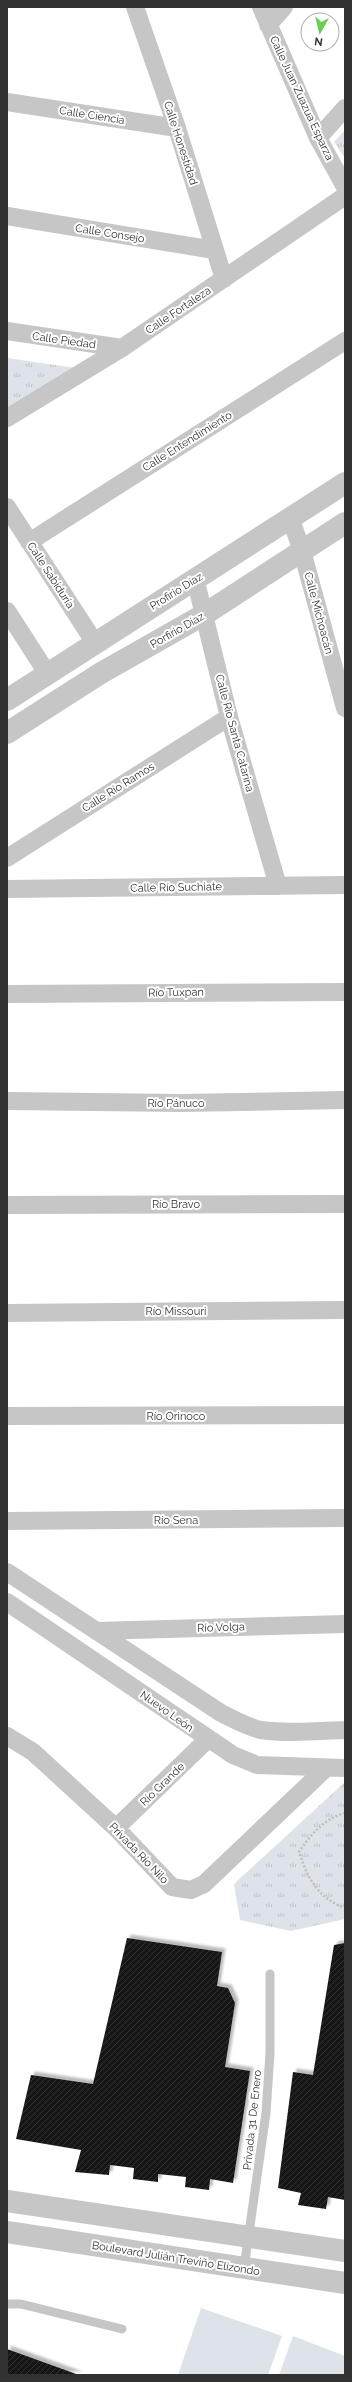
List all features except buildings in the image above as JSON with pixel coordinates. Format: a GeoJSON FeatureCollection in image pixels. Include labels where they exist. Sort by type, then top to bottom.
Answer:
{"type":"FeatureCollection","features":[{"type":"Feature","properties":{"kind":"street","name":"Calle Honestidad"},"geometry":{"type":"LineString","coordinates":[[135,7],[177,128],[224,279]]}},
{"type":"Feature","properties":{"kind":"street","name":"Calle Juan Zuazua Esparza"},"geometry":{"type":"LineString","coordinates":[[261,7],[318,138],[345,187]]}},
{"type":"Feature","properties":{"kind":"street"},"geometry":{"type":"LineString","coordinates":[[268,25],[284,7]]}},
{"type":"Feature","properties":{"kind":"street","name":"Calle Ciencia"},"geometry":{"type":"LineString","coordinates":[[7,102],[177,128]]}},
{"type":"Feature","properties":{"kind":"street"},"geometry":{"type":"LineString","coordinates":[[318,138],[345,108]]}},
{"type":"Feature","properties":{"kind":"street","name":"Calle Fortaleza"},"geometry":{"type":"LineString","coordinates":[[7,418],[122,348],[345,196]]}},
{"type":"Feature","properties":{"kind":"street","name":"Calle Consejo"},"geometry":{"type":"LineString","coordinates":[[7,216],[214,250]]}},
{"type":"Feature","properties":{"kind":"street","name":"Calle Piedad"},"geometry":{"type":"LineString","coordinates":[[7,331],[122,348]]}},
{"type":"Feature","properties":{"kind":"street","name":"Calle Entendimiento"},"geometry":{"type":"LineString","coordinates":[[29,542],[345,341]]}},
{"type":"Feature","properties":{"kind":"street","name":"Profirio Díaz"},"geometry":{"type":"LineString","coordinates":[[7,700],[345,483]]}},
{"type":"Feature","properties":{"kind":"street","name":"Calle Sabiduría"},"geometry":{"type":"LineString","coordinates":[[7,507],[96,643]]}},
{"type":"Feature","properties":{"kind":"street","name":"Calle Michoacán"},"geometry":{"type":"LineString","coordinates":[[290,517],[302,551],[345,708]]}},
{"type":"Feature","properties":{"kind":"street","name":"Porfirio Díaz"},"geometry":{"type":"LineString","coordinates":[[7,733],[101,673],[205,614],[345,523]]}},
{"type":"Feature","properties":{"kind":"street","name":"Calle Río Santa Catarina"},"geometry":{"type":"LineString","coordinates":[[195,578],[229,717],[278,886]]}},
{"type":"Feature","properties":{"kind":"street"},"geometry":{"type":"LineString","coordinates":[[7,611],[47,673]]}},
{"type":"Feature","properties":{"kind":"street","name":"Calle Río Ramos"},"geometry":{"type":"LineString","coordinates":[[7,858],[229,717]]}},
{"type":"Feature","properties":{"kind":"street","name":"Calle Río Suchiate"},"geometry":{"type":"LineString","coordinates":[[7,889],[345,885]]}},
{"type":"Feature","properties":{"kind":"street","name":"Río Tuxpan"},"geometry":{"type":"LineString","coordinates":[[7,994],[345,992]]}},
{"type":"Feature","properties":{"kind":"street","name":"Río Pánuco"},"geometry":{"type":"LineString","coordinates":[[7,1101],[181,1103],[345,1100]]}},
{"type":"Feature","properties":{"kind":"street","name":"Río Bravo"},"geometry":{"type":"LineString","coordinates":[[7,1205],[345,1204]]}},
{"type":"Feature","properties":{"kind":"street","name":"Río Missouri"},"geometry":{"type":"LineString","coordinates":[[7,1313],[345,1310]]}},
{"type":"Feature","properties":{"kind":"street","name":"Río Orinoco"},"geometry":{"type":"LineString","coordinates":[[7,1416],[345,1415]]}},
{"type":"Feature","properties":{"kind":"street","name":"Río Sena"},"geometry":{"type":"LineString","coordinates":[[7,1521],[345,1518]]}},
{"type":"Feature","properties":{"kind":"street"},"geometry":{"type":"LineString","coordinates":[[7,1572],[220,1713],[242,1724],[260,1729],[285,1732],[345,1730]]}},
{"type":"Feature","properties":{"kind":"street","name":"Nuevo León"},"geometry":{"type":"LineString","coordinates":[[7,1602],[81,1650],[208,1740],[257,1765],[345,1768]]}},
{"type":"Feature","properties":{"kind":"street","name":"Río Volga"},"geometry":{"type":"LineString","coordinates":[[96,1631],[345,1624]]}},
{"type":"Feature","properties":{"kind":"street","name":"Privada Río Nilo"},"geometry":{"type":"LineString","coordinates":[[7,1736],[33,1752],[116,1828],[172,1887],[190,1890],[204,1884],[326,1768]]}},
{"type":"Feature","properties":{"kind":"street","name":"Río Grande"},"geometry":{"type":"LineString","coordinates":[[116,1828],[208,1740]]}},
{"type":"Feature","properties":{"kind":"street"},"geometry":{"type":"LineString","coordinates":[[7,2201],[345,2251]]}},
{"type":"Feature","properties":{"kind":"street","name":"Boulevard Julián Treviño Elizondo"},"geometry":{"type":"LineString","coordinates":[[7,2232],[345,2283]]}},
{"type":"Feature","properties":{"kind":"lane","name":"Privada 31 De Enero"},"geometry":{"type":"LineString","coordinates":[[244,2268],[266,2113],[270,2053],[270,1974]]}},
{"type":"Feature","properties":{"kind":"lane"},"geometry":{"type":"LineString","coordinates":[[7,2304],[21,2304],[122,2329]]}},
{"type":"Feature","properties":{"kind":"path"},"geometry":{"type":"LineString","coordinates":[[345,1813],[336,1815],[310,1835],[299,1852],[304,1868],[324,1898],[345,1908]]}},
{"type":"Feature","properties":{"kind":"green space"},"geometry":{"type":"Polygon","coordinates":[[[345,130],[345,158],[334,142],[345,130]]]}},
{"type":"Feature","properties":{"kind":"green space"},"geometry":{"type":"Polygon","coordinates":[[[7,358],[76,368],[7,411],[7,358]]]}},
{"type":"Feature","properties":{"kind":"green space"},"geometry":{"type":"Polygon","coordinates":[[[345,1782],[345,1919],[291,1931],[240,1920],[234,1884],[345,1782]]]}},
{"type":"Feature","properties":{"kind":"green space"},"geometry":{"type":"Polygon","coordinates":[[[201,2308],[282,2336],[268,2375],[178,2375],[201,2308]]]}},
{"type":"Feature","properties":{"kind":"green space"},"geometry":{"type":"Polygon","coordinates":[[[293,2336],[345,2356],[345,2375],[279,2375],[293,2336]]]}}]}
